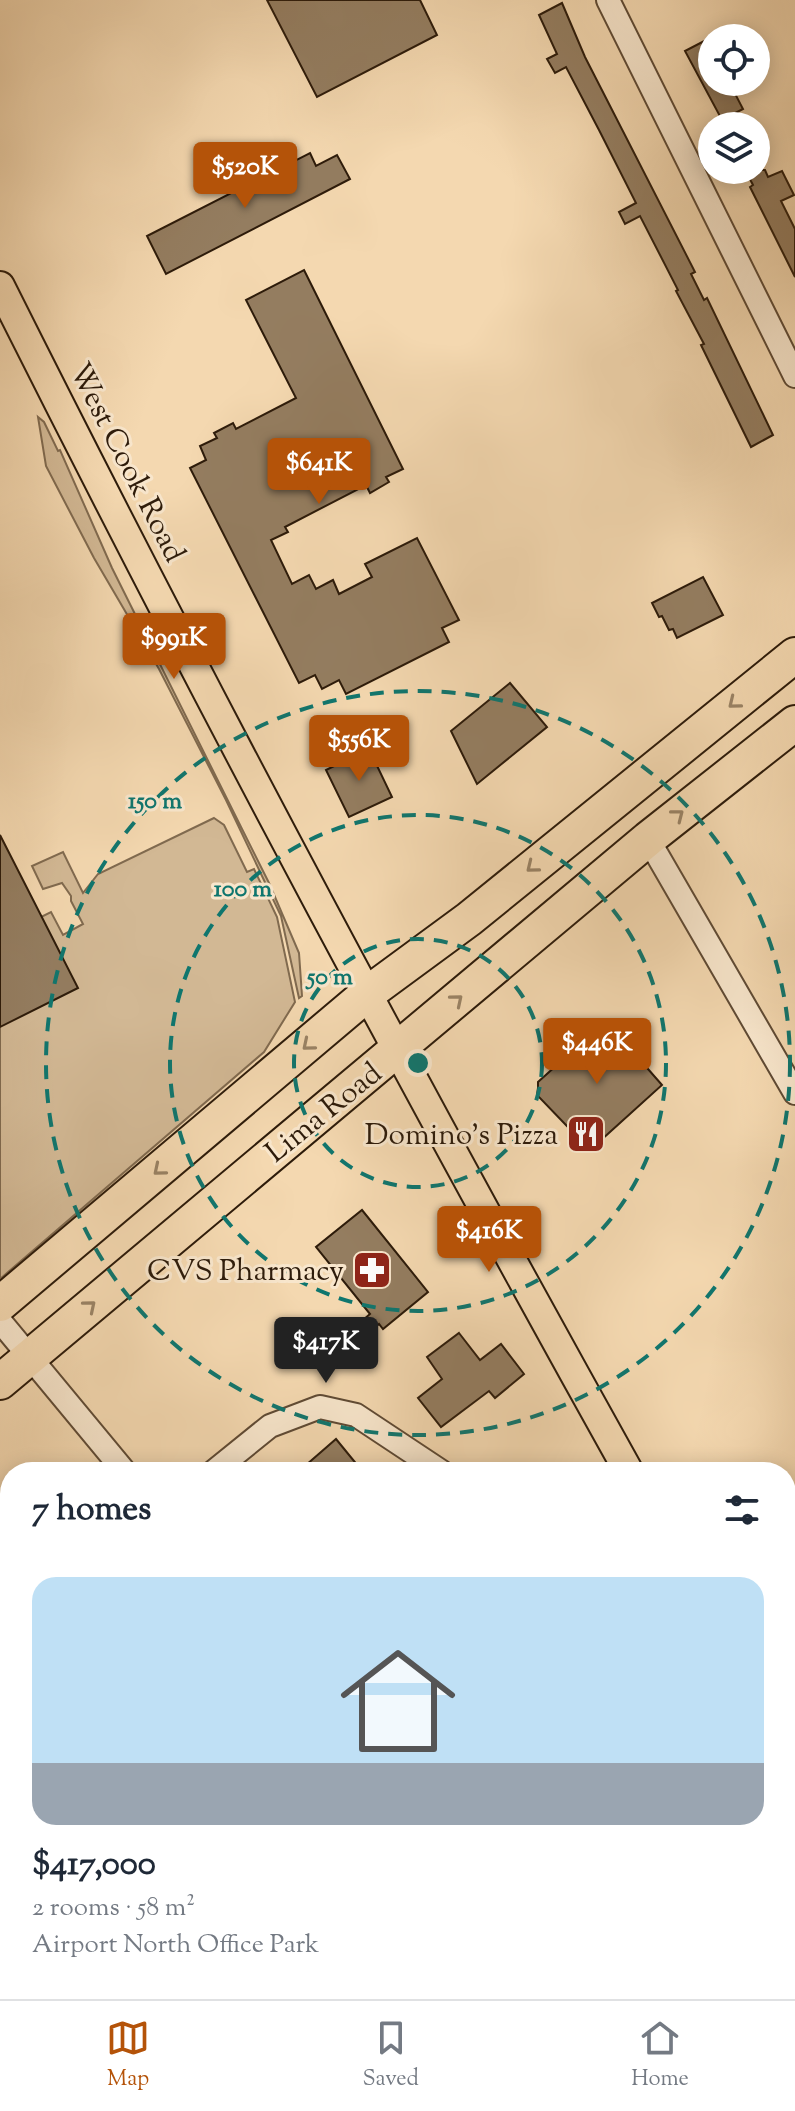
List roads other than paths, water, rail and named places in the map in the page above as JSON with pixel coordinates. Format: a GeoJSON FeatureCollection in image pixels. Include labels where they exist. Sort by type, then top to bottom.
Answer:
{"type":"FeatureCollection","features":[{"type":"Feature","properties":{"kind":"highway","name":"Lima Road"},"geometry":{"type":"LineString","coordinates":[[0,1304],[367,994],[469,919],[795,655]]}},
{"type":"Feature","properties":{"kind":"highway","name":"Lima Road"},"geometry":{"type":"LineString","coordinates":[[0,1382],[648,839],[795,723]]}},
{"type":"Feature","properties":{"kind":"main road","name":"West Cook Road"},"geometry":{"type":"LineString","coordinates":[[0,286],[367,994],[624,1462]]}},
{"type":"Feature","properties":{"kind":"street"},"geometry":{"type":"LineString","coordinates":[[608,0],[795,376]]}},
{"type":"Feature","properties":{"kind":"street"},"geometry":{"type":"LineString","coordinates":[[648,839],[795,1093]]}},
{"type":"Feature","properties":{"kind":"street"},"geometry":{"type":"LineString","coordinates":[[0,1321],[117,1462]]}},
{"type":"Feature","properties":{"kind":"street"},"geometry":{"type":"LineString","coordinates":[[225,1462],[270,1426],[320,1407],[356,1415],[427,1462]]}},
{"type":"Feature","properties":{"kind":"place","name":"Domino's Pizza"},"geometry":{"type":"Point","coordinates":[586,1134]}},
{"type":"Feature","properties":{"kind":"place","name":"CVS Pharmacy"},"geometry":{"type":"Point","coordinates":[372,1270]}}]}
